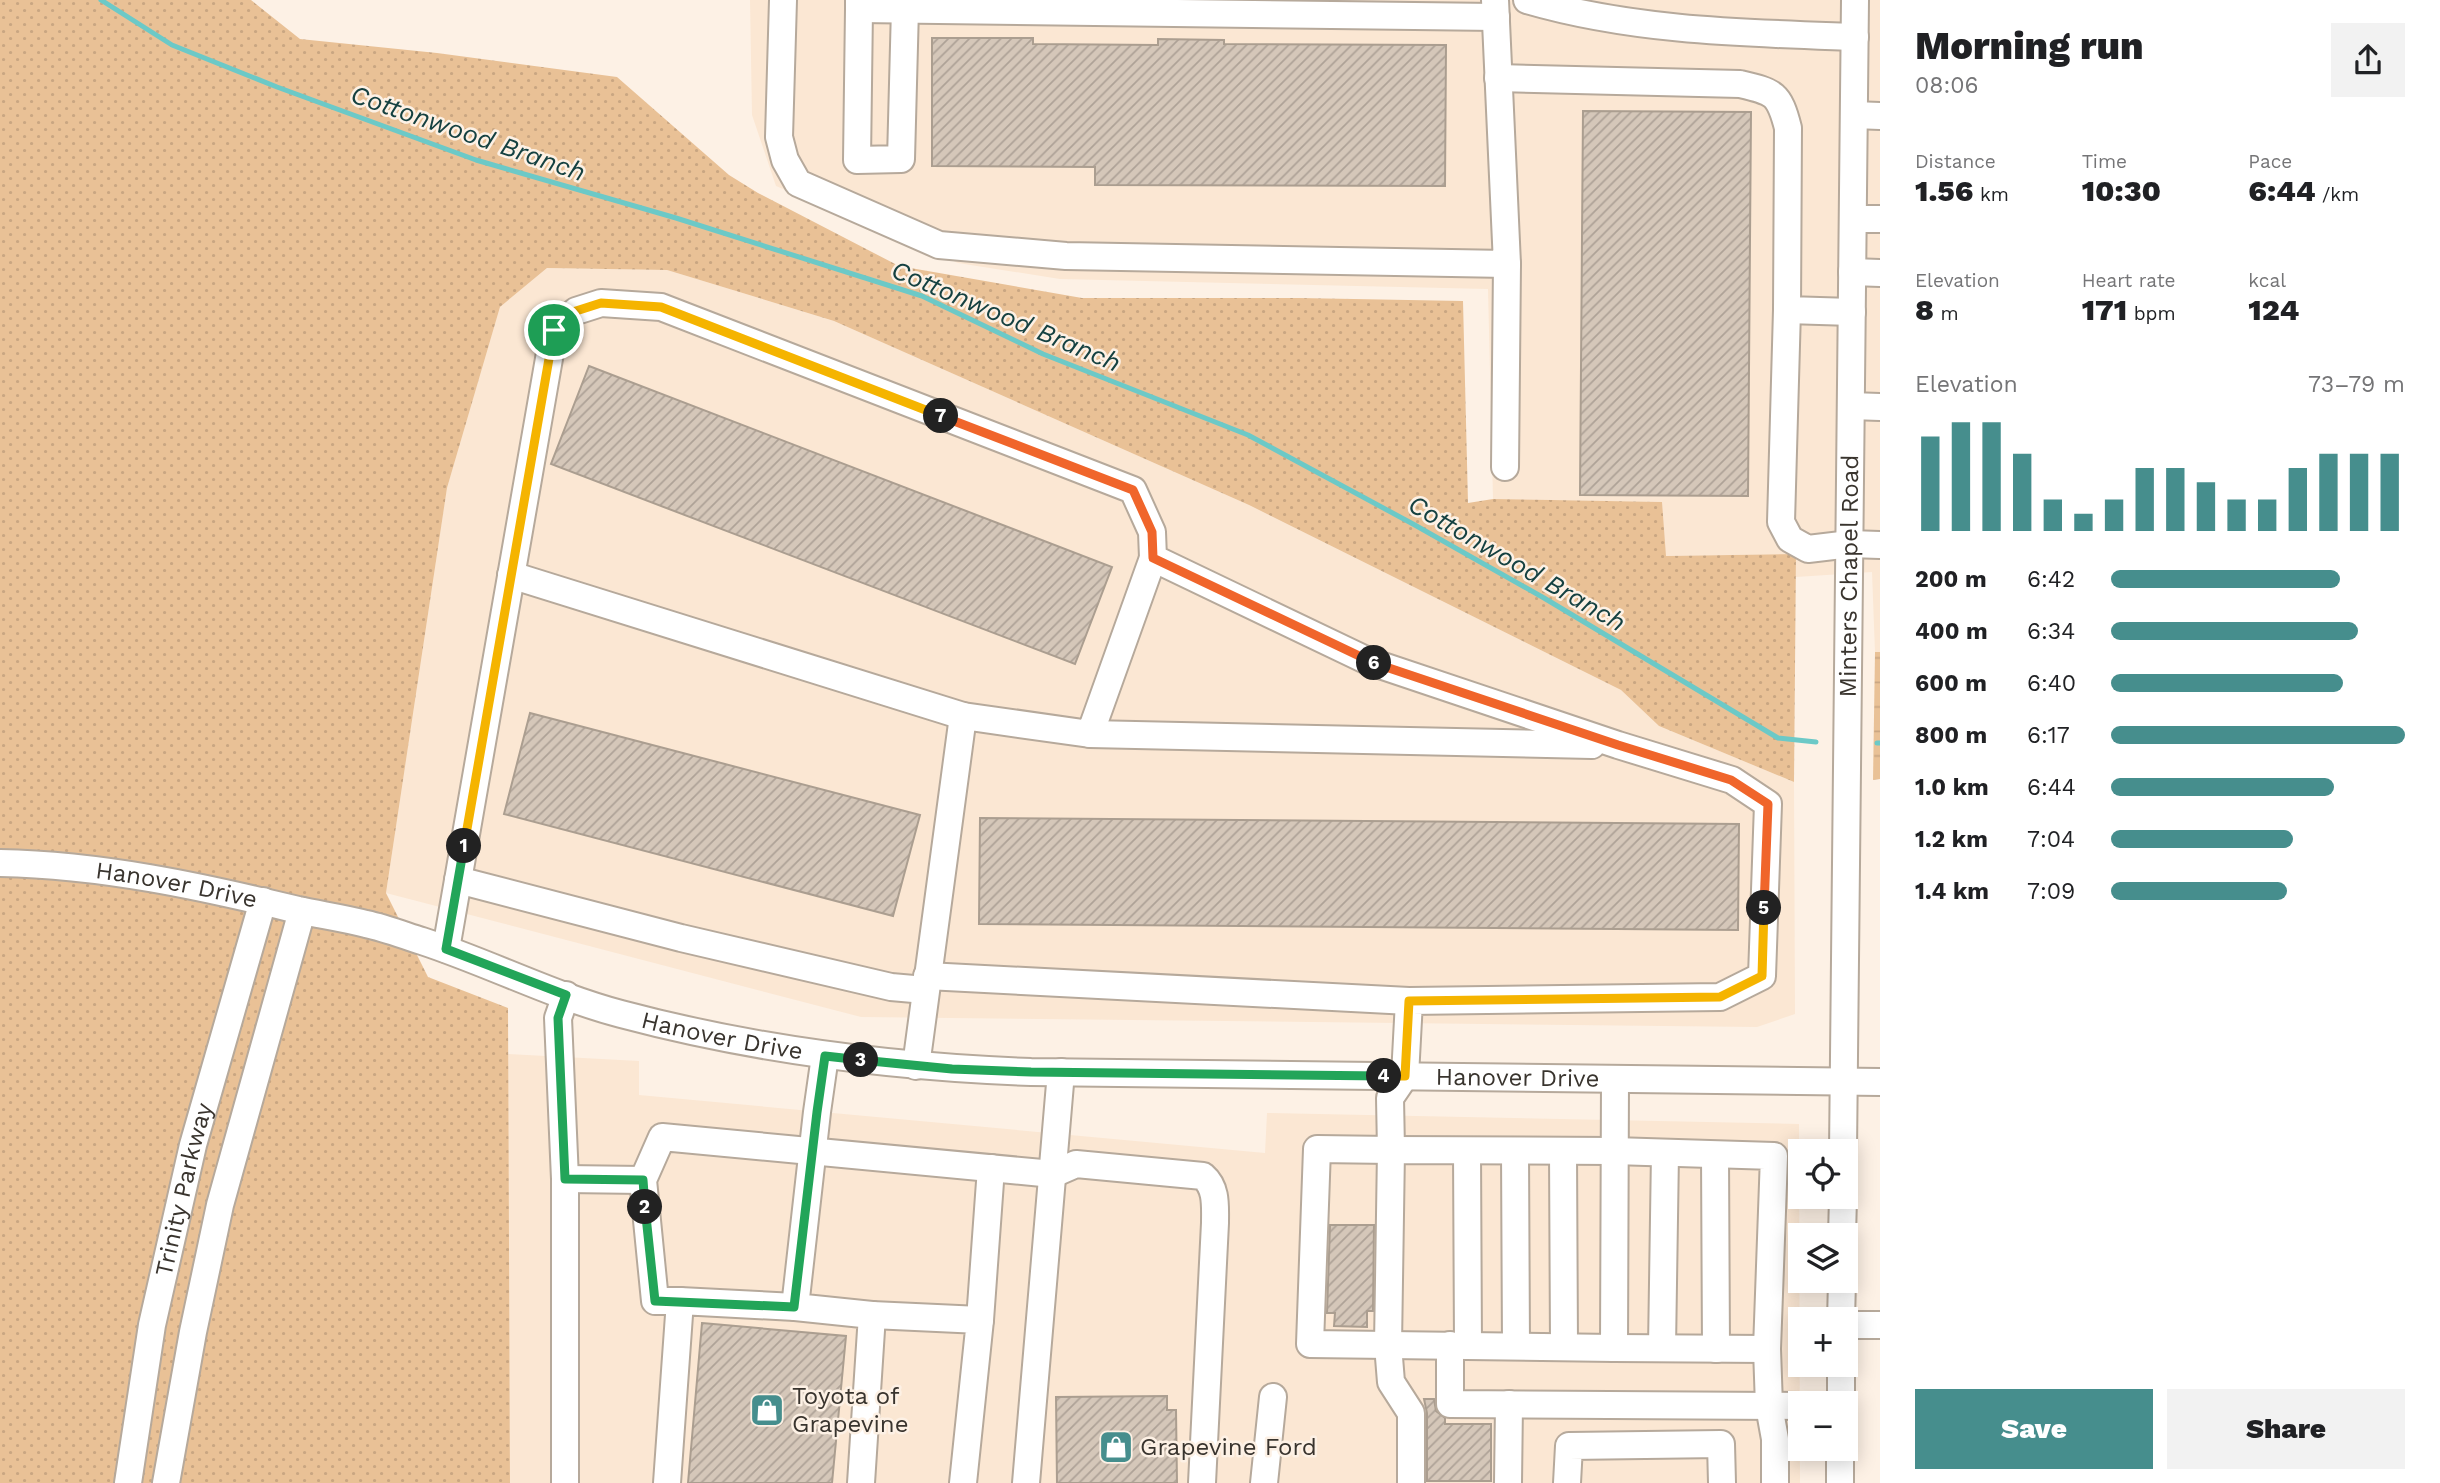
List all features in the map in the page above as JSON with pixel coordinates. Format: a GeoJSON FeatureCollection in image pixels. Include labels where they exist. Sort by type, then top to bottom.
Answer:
{"type":"FeatureCollection","features":[{"type":"Feature","properties":{"kind":"street"},"geometry":{"type":"LineString","coordinates":[[783,0],[779,137],[785,160],[798,183],[939,246],[1066,256],[1507,264]]}},
{"type":"Feature","properties":{"kind":"street"},"geometry":{"type":"LineString","coordinates":[[1527,0],[1579,14],[1718,32],[1861,16]]}},
{"type":"Feature","properties":{"kind":"street"},"geometry":{"type":"LineString","coordinates":[[905,8],[901,159],[857,160],[859,5],[905,8],[1495,8],[1507,264],[1505,467]]}},
{"type":"Feature","properties":{"kind":"street","name":"Minters Chapel Road"},"geometry":{"type":"LineString","coordinates":[[1843,1139],[1853,219],[1867,116],[1861,16]]}},
{"type":"Feature","properties":{"kind":"street"},"geometry":{"type":"LineString","coordinates":[[1498,78],[1740,84],[1765,90],[1782,103],[1788,128],[1787,310],[1781,522],[1790,539],[1808,549],[1850,544],[1880,545]]}},
{"type":"Feature","properties":{"kind":"street"},"geometry":{"type":"LineString","coordinates":[[1853,219],[1880,219]]}},
{"type":"Feature","properties":{"kind":"street"},"geometry":{"type":"LineString","coordinates":[[1852,272],[1880,273]]}},
{"type":"Feature","properties":{"kind":"street"},"geometry":{"type":"LineString","coordinates":[[446,949],[554,330],[576,311],[601,303],[661,307],[1133,490],[1152,532],[1153,558],[1090,734]]}},
{"type":"Feature","properties":{"kind":"street"},"geometry":{"type":"LineString","coordinates":[[1787,310],[1852,312]]}},
{"type":"Feature","properties":{"kind":"street"},"geometry":{"type":"LineString","coordinates":[[1851,407],[1880,407]]}},
{"type":"Feature","properties":{"kind":"street"},"geometry":{"type":"LineString","coordinates":[[458,880],[681,938],[891,987],[926,983],[1409,1001],[1720,997],[1762,976],[1768,804],[1731,780],[1368,661],[1153,558]]}},
{"type":"Feature","properties":{"kind":"street"},"geometry":{"type":"LineString","coordinates":[[511,575],[963,716],[1090,734],[1618,745]]}},
{"type":"Feature","properties":{"kind":"street"},"geometry":{"type":"LineString","coordinates":[[916,1066],[963,716]]}},
{"type":"Feature","properties":{"kind":"street","name":"Hanover Drive"},"geometry":{"type":"LineString","coordinates":[[0,863],[50,864],[155,878],[367,924],[446,949],[618,1013],[690,1031],[825,1056],[916,1066],[1061,1072],[1880,1082]]}},
{"type":"Feature","properties":{"kind":"street","name":"Trinity Parkway"},"geometry":{"type":"LineString","coordinates":[[128,1483],[152,1325],[193,1145],[263,901]]}},
{"type":"Feature","properties":{"kind":"street","name":"Trinity Parkway"},"geometry":{"type":"LineString","coordinates":[[166,1483],[193,1332],[220,1205],[302,911]]}},
{"type":"Feature","properties":{"kind":"street"},"geometry":{"type":"LineString","coordinates":[[565,1483],[565,1179],[558,1018],[566,995]]}},
{"type":"Feature","properties":{"kind":"street"},"geometry":{"type":"LineString","coordinates":[[1409,1001],[1405,1076],[1390,1098],[1388,1345],[1391,1382],[1410,1412],[1411,1483]]}},
{"type":"Feature","properties":{"kind":"street"},"geometry":{"type":"LineString","coordinates":[[794,1307],[825,1056]]}},
{"type":"Feature","properties":{"kind":"street"},"geometry":{"type":"LineString","coordinates":[[1026,1483],[1061,1072]]}},
{"type":"Feature","properties":{"kind":"street"},"geometry":{"type":"LineString","coordinates":[[1614,1348],[1615,1079]]}},
{"type":"Feature","properties":{"kind":"street"},"geometry":{"type":"LineString","coordinates":[[980,1320],[872,1315],[794,1307],[655,1301],[643,1180],[662,1137],[1053,1174],[1076,1164],[1203,1175],[1211,1182],[1215,1199],[1215,1223],[1202,1483]]}},
{"type":"Feature","properties":{"kind":"street"},"geometry":{"type":"LineString","coordinates":[[1768,1349],[1311,1344],[1317,1149],[1774,1156],[1768,1349],[1769,1406],[1775,1439],[1775,1483]]}},
{"type":"Feature","properties":{"kind":"street"},"geometry":{"type":"LineString","coordinates":[[1466,1151],[1459,1346],[1450,1404],[1788,1406]]}},
{"type":"Feature","properties":{"kind":"street"},"geometry":{"type":"LineString","coordinates":[[1515,1151],[1517,1346]]}},
{"type":"Feature","properties":{"kind":"street"},"geometry":{"type":"LineString","coordinates":[[1563,1151],[1564,1347]]}},
{"type":"Feature","properties":{"kind":"street"},"geometry":{"type":"LineString","coordinates":[[1662,1348],[1665,1153]]}},
{"type":"Feature","properties":{"kind":"street"},"geometry":{"type":"LineString","coordinates":[[1715,1155],[1716,1349]]}},
{"type":"Feature","properties":{"kind":"street"},"geometry":{"type":"LineString","coordinates":[[962,1483],[980,1320],[990,1168]]}},
{"type":"Feature","properties":{"kind":"street"},"geometry":{"type":"LineString","coordinates":[[565,1179],[643,1180]]}},
{"type":"Feature","properties":{"kind":"street"},"geometry":{"type":"LineString","coordinates":[[667,1483],[680,1301]]}},
{"type":"Feature","properties":{"kind":"street"},"geometry":{"type":"LineString","coordinates":[[861,1483],[872,1315]]}},
{"type":"Feature","properties":{"kind":"street"},"geometry":{"type":"LineString","coordinates":[[1858,1325],[1880,1325]]}},
{"type":"Feature","properties":{"kind":"street"},"geometry":{"type":"LineString","coordinates":[[1264,1483],[1273,1397]]}},
{"type":"Feature","properties":{"kind":"street"},"geometry":{"type":"LineString","coordinates":[[1508,1483],[1509,1404]]}},
{"type":"Feature","properties":{"kind":"street"},"geometry":{"type":"LineString","coordinates":[[1567,1483],[1569,1446],[1708,1444],[1721,1444],[1722,1483]]}},
{"type":"Feature","properties":{"kind":"street"},"geometry":{"type":"LineString","coordinates":[[1840,1461],[1840,1483]]}},
{"type":"Feature","properties":{"kind":"shaded area"},"geometry":{"type":"Polygon","coordinates":[[[750,0],[1880,0],[1880,652],[1875,652],[1872,572],[1796,577],[1796,554],[1665,556],[1661,502],[1493,499],[1488,289],[1060,279],[958,263],[776,186],[752,115],[750,0]]]}},
{"type":"Feature","properties":{"kind":"shaded area"},"geometry":{"type":"Polygon","coordinates":[[[547,268],[667,270],[834,321],[1249,505],[1621,690],[1659,726],[1794,782],[1795,1014],[1757,1027],[861,1017],[386,893],[447,488],[500,307],[547,268]]]}},
{"type":"Feature","properties":{"kind":"shaded area"},"geometry":{"type":"Polygon","coordinates":[[[507,1054],[639,1061],[639,1095],[1265,1153],[1267,1113],[1799,1124],[1799,1139],[1788,1139],[1788,1209],[1799,1209],[1799,1223],[1788,1223],[1788,1293],[1799,1293],[1800,1307],[1788,1307],[1788,1377],[1800,1377],[1800,1391],[1788,1391],[1788,1461],[1800,1461],[1800,1483],[510,1483],[507,1054]]]}},
{"type":"Feature","properties":{"kind":"green space"},"geometry":{"type":"Polygon","coordinates":[[[0,0],[251,0],[300,39],[437,53],[617,77],[729,175],[758,193],[899,266],[1082,298],[1463,301],[1468,503],[1493,499],[1662,502],[1666,556],[1796,554],[1794,782],[1659,726],[1621,690],[1249,505],[834,321],[667,270],[547,268],[500,307],[447,488],[386,893],[428,977],[508,1008],[510,1483],[0,1483],[0,0]]]}},
{"type":"Feature","properties":{"kind":"green space"},"geometry":{"type":"Polygon","coordinates":[[[1875,652],[1880,652],[1880,779],[1873,780],[1875,652]]]}},
{"type":"Feature","properties":{"kind":"building"},"geometry":{"type":"Polygon","coordinates":[[[932,38],[1033,38],[1033,44],[1158,45],[1158,39],[1224,40],[1224,44],[1446,45],[1445,186],[1095,185],[1095,167],[932,166],[932,38]]]}},
{"type":"Feature","properties":{"kind":"building"},"geometry":{"type":"Polygon","coordinates":[[[1583,111],[1751,112],[1748,496],[1580,495],[1583,111]]]}},
{"type":"Feature","properties":{"kind":"building"},"geometry":{"type":"Polygon","coordinates":[[[589,366],[1112,567],[1075,664],[551,464],[589,366]]]}},
{"type":"Feature","properties":{"kind":"building"},"geometry":{"type":"Polygon","coordinates":[[[530,713],[920,815],[893,916],[504,814],[530,713]]]}},
{"type":"Feature","properties":{"kind":"building"},"geometry":{"type":"Polygon","coordinates":[[[980,818],[1739,824],[1738,930],[979,924],[980,818]]]}},
{"type":"Feature","properties":{"kind":"building"},"geometry":{"type":"Polygon","coordinates":[[[1330,1225],[1374,1225],[1373,1311],[1367,1311],[1367,1327],[1334,1326],[1335,1313],[1327,1313],[1330,1225]]]}},
{"type":"Feature","properties":{"kind":"building","name":"Toyota of Grapevine"},"geometry":{"type":"Polygon","coordinates":[[[702,1323],[846,1336],[832,1483],[688,1483],[702,1323]]]}},
{"type":"Feature","properties":{"kind":"building","name":"Grapevine Ford"},"geometry":{"type":"Polygon","coordinates":[[[1167,1396],[1167,1410],[1176,1410],[1177,1483],[1057,1483],[1056,1397],[1167,1396]]]}},
{"type":"Feature","properties":{"kind":"building"},"geometry":{"type":"Polygon","coordinates":[[[1424,1399],[1434,1399],[1436,1411],[1445,1418],[1445,1424],[1491,1424],[1491,1481],[1427,1481],[1427,1413],[1424,1399]]]}},
{"type":"Feature","properties":{"kind":"waterway","name":"Cottonwood Branch"},"geometry":{"type":"LineString","coordinates":[[101,0],[172,45],[277,87],[476,160],[676,218],[922,296],[1043,354],[1248,435],[1544,598],[1778,738],[1816,742]]}},
{"type":"Feature","properties":{"kind":"place","name":"Toyota of Grapevine"},"geometry":{"type":"Point","coordinates":[767,1410]}},
{"type":"Feature","properties":{"kind":"place","name":"Grapevine Ford"},"geometry":{"type":"Point","coordinates":[1116,1447]}},
{"type":"Feature","properties":{"kind":"route"},"geometry":{"type":"LineString","coordinates":[[601,303],[661,307],[1133,490],[1152,532],[1153,558],[1368,661],[1731,780],[1768,804],[1762,976],[1720,997],[1409,1001],[1405,1076],[1031,1072],[952,1069],[825,1056],[794,1307],[655,1301],[643,1180],[565,1179],[558,1018],[566,995],[446,949],[554,330],[576,311],[601,303]]}}]}
